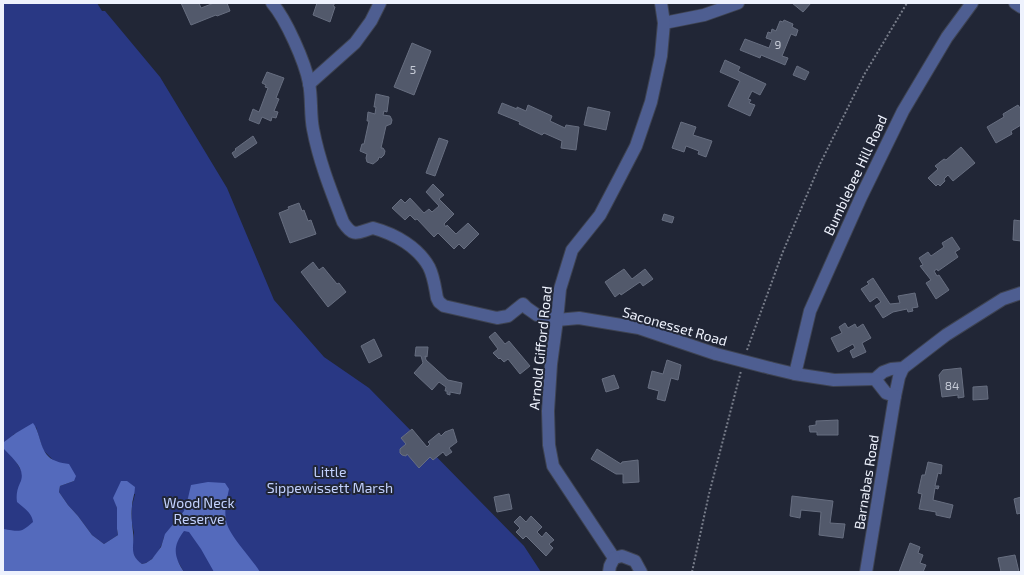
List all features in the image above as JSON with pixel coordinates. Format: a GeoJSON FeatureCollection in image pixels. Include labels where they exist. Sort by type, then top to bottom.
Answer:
{"type":"FeatureCollection","features":[{"type":"Feature","properties":{"kind":"street","name":"Saconesset Road"},"geometry":{"type":"LineString","coordinates":[[272,3],[287,28],[305,66],[310,84],[313,128],[325,176],[347,227],[355,233],[362,233],[374,228],[381,230],[413,247],[430,268],[439,302],[446,307],[497,318],[508,316],[523,304],[537,315],[557,320],[579,318],[639,328],[716,354],[795,374],[834,380],[875,379],[883,372],[891,369],[903,368],[946,335],[1003,299],[1021,293]]}},
{"type":"Feature","properties":{"kind":"street"},"geometry":{"type":"LineString","coordinates":[[310,84],[355,43],[371,21],[380,3]]}},
{"type":"Feature","properties":{"kind":"street","name":"Arnold Gifford Road"},"geometry":{"type":"LineString","coordinates":[[614,558],[553,466],[548,411],[551,364],[560,289],[572,250],[600,215],[636,146],[651,102],[661,56],[664,23],[661,3]]}},
{"type":"Feature","properties":{"kind":"street"},"geometry":{"type":"LineString","coordinates":[[664,23],[704,15],[738,3]]}},
{"type":"Feature","properties":{"kind":"street","name":"Bumblebee Hill Road"},"geometry":{"type":"LineString","coordinates":[[795,374],[810,311],[860,197],[903,111],[947,37],[972,3]]}},
{"type":"Feature","properties":{"kind":"street"},"geometry":{"type":"LineString","coordinates":[[1015,3],[1021,7]]}},
{"type":"Feature","properties":{"kind":"street","name":"Barnabas Road"},"geometry":{"type":"LineString","coordinates":[[866,572],[895,396],[899,377],[903,368]]}},
{"type":"Feature","properties":{"kind":"street"},"geometry":{"type":"LineString","coordinates":[[875,379],[886,393],[895,396]]}},
{"type":"Feature","properties":{"kind":"street"},"geometry":{"type":"LineString","coordinates":[[610,572],[610,566],[614,558],[622,556],[635,561],[642,572]]}},
{"type":"Feature","properties":{"kind":"path"},"geometry":{"type":"LineString","coordinates":[[745,356],[782,254],[820,164],[864,75],[907,3]]}},
{"type":"Feature","properties":{"kind":"path"},"geometry":{"type":"LineString","coordinates":[[692,572],[709,494],[741,371]]}},
{"type":"Feature","properties":{"kind":"green space"},"geometry":{"type":"Polygon","coordinates":[[[3,3],[97,3],[102,11],[105,11],[160,77],[227,188],[274,300],[324,357],[369,388],[524,546],[541,572],[184,572],[164,537],[157,554],[146,563],[142,564],[137,561],[132,551],[134,533],[132,523],[132,506],[135,494],[114,498],[117,508],[118,535],[104,544],[92,535],[59,492],[60,486],[74,481],[43,450],[36,427],[24,429],[13,435],[15,460],[22,472],[59,572],[3,572],[3,3]]]}},
{"type":"Feature","properties":{"kind":"shaded area"},"geometry":{"type":"Polygon","coordinates":[[[33,423],[46,454],[56,461],[69,464],[76,476],[74,481],[60,486],[59,492],[92,535],[104,544],[118,535],[117,508],[113,498],[121,481],[127,481],[135,487],[132,504],[133,550],[135,557],[142,564],[152,559],[161,547],[165,534],[184,511],[191,485],[208,482],[225,483],[229,489],[225,512],[228,526],[235,539],[260,572],[214,572],[189,532],[184,531],[176,547],[176,556],[184,572],[3,572],[3,529],[19,531],[33,522],[29,513],[17,502],[17,492],[22,478],[22,473],[18,464],[3,448],[4,442],[33,423]]]}},
{"type":"Feature","properties":{"kind":"building"},"geometry":{"type":"Polygon","coordinates":[[[181,3],[199,3],[201,8],[214,3],[227,3],[230,11],[191,25],[181,3]]]}},
{"type":"Feature","properties":{"kind":"building"},"geometry":{"type":"Polygon","coordinates":[[[317,3],[335,3],[330,22],[313,15],[317,3]]]}},
{"type":"Feature","properties":{"kind":"building"},"geometry":{"type":"Polygon","coordinates":[[[792,3],[811,3],[803,12],[792,3]]]}},
{"type":"Feature","properties":{"kind":"building"},"geometry":{"type":"Polygon","coordinates":[[[784,20],[793,24],[792,27],[798,30],[796,36],[791,34],[782,56],[788,58],[785,65],[761,55],[760,58],[740,50],[745,39],[769,48],[772,40],[766,38],[768,32],[771,33],[772,29],[776,31],[780,21],[783,22],[784,20]]]}},
{"type":"Feature","properties":{"kind":"building"},"geometry":{"type":"Polygon","coordinates":[[[412,43],[431,51],[414,95],[394,87],[412,43]]]}},
{"type":"Feature","properties":{"kind":"building"},"geometry":{"type":"Polygon","coordinates":[[[725,60],[740,67],[738,71],[766,84],[760,95],[752,91],[748,99],[751,100],[749,103],[755,105],[750,116],[728,106],[740,81],[720,72],[725,60]]]}},
{"type":"Feature","properties":{"kind":"building"},"geometry":{"type":"Polygon","coordinates":[[[797,66],[809,72],[805,80],[793,75],[797,66]]]}},
{"type":"Feature","properties":{"kind":"building"},"geometry":{"type":"Polygon","coordinates":[[[267,72],[284,78],[276,98],[279,99],[274,111],[278,112],[276,118],[272,117],[271,121],[262,117],[259,124],[249,120],[253,109],[259,112],[268,88],[262,83],[267,72]]]}},
{"type":"Feature","properties":{"kind":"building"},"geometry":{"type":"Polygon","coordinates":[[[376,94],[389,97],[387,112],[384,111],[383,115],[390,116],[392,120],[391,124],[386,126],[381,148],[385,151],[384,155],[381,158],[379,157],[373,164],[367,162],[367,154],[360,151],[362,144],[364,144],[369,121],[367,121],[368,112],[375,114],[376,107],[374,107],[376,94]]]}},
{"type":"Feature","properties":{"kind":"building"},"geometry":{"type":"Polygon","coordinates":[[[502,103],[526,111],[528,105],[552,116],[550,121],[565,128],[566,125],[579,127],[576,150],[561,148],[562,141],[544,133],[542,135],[519,124],[520,122],[498,113],[502,103]]]}},
{"type":"Feature","properties":{"kind":"building"},"geometry":{"type":"Polygon","coordinates":[[[1018,105],[1021,108],[1021,125],[1011,131],[1012,134],[996,143],[987,127],[1004,117],[1003,114],[1018,105]]]}},
{"type":"Feature","properties":{"kind":"building"},"geometry":{"type":"Polygon","coordinates":[[[588,107],[610,112],[606,130],[584,125],[588,107]]]}},
{"type":"Feature","properties":{"kind":"building"},"geometry":{"type":"Polygon","coordinates":[[[681,122],[696,127],[693,135],[712,141],[706,157],[698,154],[699,151],[686,146],[684,152],[672,148],[681,122]]]}},
{"type":"Feature","properties":{"kind":"building"},"geometry":{"type":"Polygon","coordinates":[[[253,136],[257,143],[235,158],[232,153],[236,150],[235,149],[253,136]]]}},
{"type":"Feature","properties":{"kind":"building"},"geometry":{"type":"Polygon","coordinates":[[[439,138],[448,141],[435,176],[426,173],[439,138]]]}},
{"type":"Feature","properties":{"kind":"building"},"geometry":{"type":"Polygon","coordinates":[[[961,147],[975,163],[953,181],[948,175],[940,186],[938,184],[936,186],[928,178],[938,169],[935,166],[944,159],[946,160],[961,147]]]}},
{"type":"Feature","properties":{"kind":"building"},"geometry":{"type":"Polygon","coordinates":[[[433,184],[444,195],[439,199],[454,214],[444,224],[446,227],[447,225],[456,234],[468,223],[479,234],[464,249],[459,244],[454,249],[438,233],[434,237],[417,219],[415,220],[410,215],[405,220],[392,208],[401,199],[405,203],[410,198],[424,213],[429,209],[432,212],[439,206],[426,192],[433,184]]]}},
{"type":"Feature","properties":{"kind":"building"},"geometry":{"type":"Polygon","coordinates":[[[299,203],[302,211],[304,210],[308,221],[311,220],[316,234],[290,243],[279,213],[289,209],[288,207],[299,203]]]}},
{"type":"Feature","properties":{"kind":"building"},"geometry":{"type":"Polygon","coordinates":[[[664,214],[674,217],[672,223],[662,220],[664,214]]]}},
{"type":"Feature","properties":{"kind":"building"},"geometry":{"type":"Polygon","coordinates":[[[1014,220],[1021,221],[1021,241],[1013,240],[1014,220]]]}},
{"type":"Feature","properties":{"kind":"building"},"geometry":{"type":"Polygon","coordinates":[[[952,237],[960,249],[955,252],[958,257],[938,271],[937,269],[934,271],[937,276],[939,275],[949,290],[936,299],[926,283],[931,280],[920,266],[923,265],[919,258],[928,252],[931,256],[944,247],[942,243],[952,237]]]}},
{"type":"Feature","properties":{"kind":"building"},"geometry":{"type":"Polygon","coordinates":[[[313,262],[319,270],[323,267],[337,284],[339,283],[346,292],[328,307],[301,272],[313,262]]]}},
{"type":"Feature","properties":{"kind":"building"},"geometry":{"type":"Polygon","coordinates":[[[624,269],[632,279],[645,269],[653,279],[643,286],[640,282],[621,295],[620,293],[615,297],[605,282],[624,269]]]}},
{"type":"Feature","properties":{"kind":"building"},"geometry":{"type":"Polygon","coordinates":[[[873,278],[890,304],[900,303],[898,296],[915,293],[918,307],[912,308],[913,311],[908,312],[907,309],[893,312],[883,318],[875,306],[881,302],[877,297],[870,302],[861,289],[869,284],[867,282],[873,278]]]}},
{"type":"Feature","properties":{"kind":"building"},"geometry":{"type":"Polygon","coordinates":[[[845,323],[848,328],[855,324],[857,328],[863,324],[871,338],[862,343],[866,352],[853,358],[850,351],[855,348],[853,344],[838,352],[831,338],[842,333],[839,327],[845,323]]]}},
{"type":"Feature","properties":{"kind":"building"},"geometry":{"type":"Polygon","coordinates":[[[495,332],[505,344],[509,341],[530,366],[520,374],[508,359],[504,362],[493,353],[498,349],[489,337],[495,332]]]}},
{"type":"Feature","properties":{"kind":"building"},"geometry":{"type":"Polygon","coordinates":[[[374,339],[382,356],[369,363],[361,346],[374,339]]]}},
{"type":"Feature","properties":{"kind":"building"},"geometry":{"type":"Polygon","coordinates":[[[416,347],[428,347],[427,357],[425,356],[426,360],[448,380],[462,383],[460,394],[450,392],[450,395],[447,394],[447,391],[445,391],[446,387],[439,382],[432,390],[414,373],[423,363],[421,356],[415,356],[416,347]]]}},
{"type":"Feature","properties":{"kind":"building"},"geometry":{"type":"Polygon","coordinates":[[[667,360],[681,365],[678,380],[671,378],[665,401],[657,399],[659,391],[648,388],[652,371],[663,374],[667,360]]]}},
{"type":"Feature","properties":{"kind":"building"},"geometry":{"type":"Polygon","coordinates":[[[961,368],[964,397],[958,398],[958,395],[942,397],[939,375],[943,370],[961,368]]]}},
{"type":"Feature","properties":{"kind":"building"},"geometry":{"type":"Polygon","coordinates":[[[614,375],[619,388],[606,392],[602,379],[614,375]]]}},
{"type":"Feature","properties":{"kind":"building"},"geometry":{"type":"Polygon","coordinates":[[[987,386],[988,399],[973,400],[973,387],[987,386]]]}},
{"type":"Feature","properties":{"kind":"building"},"geometry":{"type":"Polygon","coordinates":[[[838,420],[838,435],[817,435],[817,432],[810,432],[809,426],[816,425],[816,421],[838,420]]]}},
{"type":"Feature","properties":{"kind":"building"},"geometry":{"type":"Polygon","coordinates":[[[412,429],[427,447],[430,444],[428,442],[439,433],[441,436],[445,432],[453,429],[457,442],[449,448],[452,452],[446,456],[443,452],[433,460],[430,457],[419,468],[407,454],[406,456],[400,453],[400,449],[406,444],[401,438],[412,429]]]}},
{"type":"Feature","properties":{"kind":"building"},"geometry":{"type":"Polygon","coordinates":[[[597,449],[621,464],[622,462],[638,460],[639,482],[623,483],[623,474],[616,474],[591,459],[597,449]]]}},
{"type":"Feature","properties":{"kind":"building"},"geometry":{"type":"Polygon","coordinates":[[[928,462],[942,465],[941,474],[938,473],[935,486],[939,486],[938,489],[935,488],[933,500],[953,505],[950,518],[936,515],[936,512],[919,509],[922,494],[918,493],[922,475],[925,475],[928,462]]]}},
{"type":"Feature","properties":{"kind":"building"},"geometry":{"type":"Polygon","coordinates":[[[509,494],[512,509],[497,512],[494,497],[509,494]]]}},
{"type":"Feature","properties":{"kind":"building"},"geometry":{"type":"Polygon","coordinates":[[[792,496],[833,501],[830,523],[845,524],[843,538],[819,535],[821,512],[801,510],[800,518],[790,516],[792,496]]]}},
{"type":"Feature","properties":{"kind":"building"},"geometry":{"type":"Polygon","coordinates":[[[1021,497],[1021,513],[1017,514],[1014,499],[1021,497]]]}},
{"type":"Feature","properties":{"kind":"building"},"geometry":{"type":"Polygon","coordinates":[[[520,516],[526,522],[531,516],[542,527],[537,532],[542,537],[546,532],[554,540],[549,544],[553,548],[546,556],[526,536],[523,539],[516,532],[520,528],[514,522],[520,516]]]}},
{"type":"Feature","properties":{"kind":"building"},"geometry":{"type":"Polygon","coordinates":[[[910,543],[920,547],[918,553],[923,555],[920,563],[926,565],[923,572],[899,572],[910,543]]]}},
{"type":"Feature","properties":{"kind":"building"},"geometry":{"type":"Polygon","coordinates":[[[1015,555],[1019,572],[1001,572],[998,558],[1015,555]]]}},
{"type":"Feature","properties":{"kind":"park label","name":"Little Sippewissett Marsh"},"geometry":{"type":"Point","coordinates":[330,480]}},
{"type":"Feature","properties":{"kind":"park label","name":"Wood Neck Reserve"},"geometry":{"type":"Point","coordinates":[199,510]}}]}
